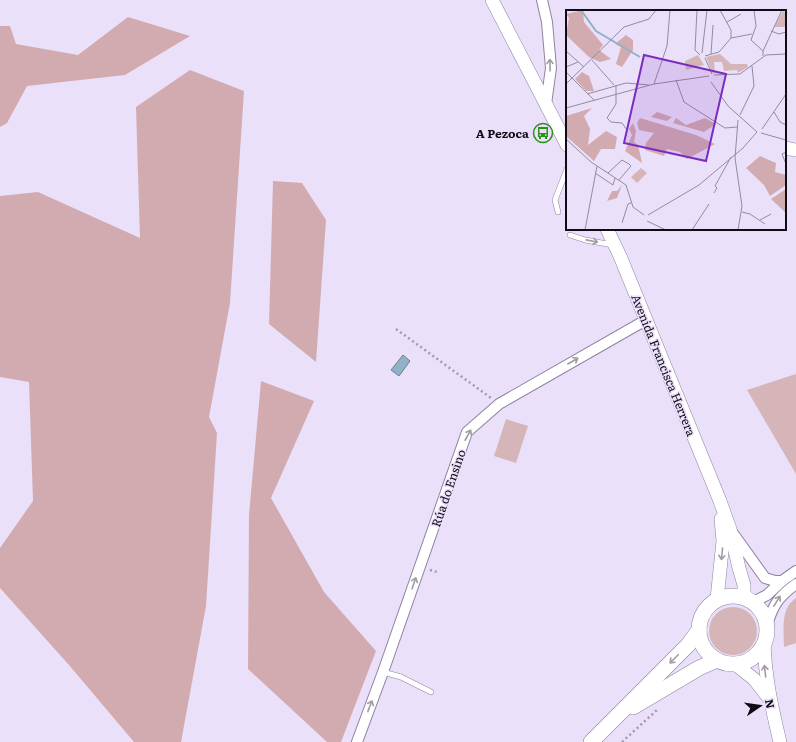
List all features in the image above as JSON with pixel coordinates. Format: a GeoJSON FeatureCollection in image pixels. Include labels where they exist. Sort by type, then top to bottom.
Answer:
{"type":"FeatureCollection","features":[{"type":"Feature","properties":{"kind":"main road"},"geometry":{"type":"LineString","coordinates":[[726,596],[735,596],[749,600],[760,608],[767,625],[767,634],[760,651],[753,658],[735,664],[717,660],[704,648],[700,639],[700,620],[704,612],[710,604],[717,599],[726,596]]}},
{"type":"Feature","properties":{"kind":"main road"},"geometry":{"type":"LineString","coordinates":[[591,742],[688,645],[699,630]]}},
{"type":"Feature","properties":{"kind":"main road"},"geometry":{"type":"LineString","coordinates":[[618,715],[699,668],[717,660]]}},
{"type":"Feature","properties":{"kind":"street"},"geometry":{"type":"LineString","coordinates":[[492,0],[566,140]]}},
{"type":"Feature","properties":{"kind":"street"},"geometry":{"type":"LineString","coordinates":[[542,0],[548,22],[551,68],[546,104]]}},
{"type":"Feature","properties":{"kind":"street"},"geometry":{"type":"LineString","coordinates":[[786,148],[796,150]]}},
{"type":"Feature","properties":{"kind":"street","name":"Avenida Francisca Herrera"},"geometry":{"type":"LineString","coordinates":[[607,230],[720,501],[730,529],[739,568],[749,600]]}},
{"type":"Feature","properties":{"kind":"street","name":"Rúa do Ensino"},"geometry":{"type":"LineString","coordinates":[[357,742],[467,432],[499,404],[646,320]]}},
{"type":"Feature","properties":{"kind":"street","name":"Avenida Francisca Herrera"},"geometry":{"type":"LineString","coordinates":[[717,599],[723,541],[720,501]]}},
{"type":"Feature","properties":{"kind":"street","name":"Avenida Francisca Herrera"},"geometry":{"type":"LineString","coordinates":[[730,529],[765,578],[782,581]]}},
{"type":"Feature","properties":{"kind":"street"},"geometry":{"type":"LineString","coordinates":[[749,600],[767,596],[782,581],[796,571]]}},
{"type":"Feature","properties":{"kind":"street"},"geometry":{"type":"LineString","coordinates":[[767,625],[770,614],[779,597],[796,584]]}},
{"type":"Feature","properties":{"kind":"street"},"geometry":{"type":"LineString","coordinates":[[764,643],[764,663],[769,698],[780,742]]}},
{"type":"Feature","properties":{"kind":"street"},"geometry":{"type":"LineString","coordinates":[[735,664],[754,679],[769,698]]}},
{"type":"Feature","properties":{"kind":"lane"},"geometry":{"type":"LineString","coordinates":[[558,212],[555,200],[566,172]]}},
{"type":"Feature","properties":{"kind":"lane"},"geometry":{"type":"LineString","coordinates":[[570,234],[585,240],[615,246]]}},
{"type":"Feature","properties":{"kind":"lane"},"geometry":{"type":"LineString","coordinates":[[383,672],[402,677],[431,692]]}},
{"type":"Feature","properties":{"kind":"path"},"geometry":{"type":"LineString","coordinates":[[396,329],[499,404]]}},
{"type":"Feature","properties":{"kind":"shaded area"},"geometry":{"type":"Polygon","coordinates":[[[128,17],[190,36],[125,75],[27,86],[7,123],[0,127],[0,26],[10,26],[16,44],[78,55],[128,17]]]}},
{"type":"Feature","properties":{"kind":"shaded area"},"geometry":{"type":"Polygon","coordinates":[[[190,70],[244,91],[230,303],[209,417],[217,433],[206,606],[181,742],[134,742],[69,665],[0,588],[0,548],[33,501],[29,382],[0,377],[0,196],[38,192],[140,238],[136,107],[190,70]]]}},
{"type":"Feature","properties":{"kind":"shaded area"},"geometry":{"type":"Polygon","coordinates":[[[273,181],[302,183],[326,220],[316,362],[269,324],[273,181]]]}},
{"type":"Feature","properties":{"kind":"shaded area"},"geometry":{"type":"Polygon","coordinates":[[[796,374],[796,474],[747,390],[796,374]]]}},
{"type":"Feature","properties":{"kind":"shaded area"},"geometry":{"type":"Polygon","coordinates":[[[261,381],[314,401],[271,498],[324,592],[376,651],[341,742],[327,742],[248,669],[249,515],[261,381]]]}},
{"type":"Feature","properties":{"kind":"shaded area"},"geometry":{"type":"Polygon","coordinates":[[[506,419],[528,426],[516,463],[494,456],[506,419]]]}},
{"type":"Feature","properties":{"kind":"shaded area"},"geometry":{"type":"Polygon","coordinates":[[[796,598],[796,643],[784,647],[785,614],[787,608],[796,598]]]}},
{"type":"Feature","properties":{"kind":"shaded area"},"geometry":{"type":"Polygon","coordinates":[[[733,607],[742,609],[750,614],[755,622],[757,631],[755,640],[750,648],[742,653],[733,655],[724,653],[716,648],[711,640],[709,631],[711,622],[716,614],[724,609],[733,607]]]}},
{"type":"Feature","properties":{"kind":"water"},"geometry":{"type":"Polygon","coordinates":[[[403,355],[410,361],[399,376],[391,370],[403,355]]]}},
{"type":"Feature","properties":{"kind":"place","name":"A Pezoca"},"geometry":{"type":"Point","coordinates":[543,133]}}]}
